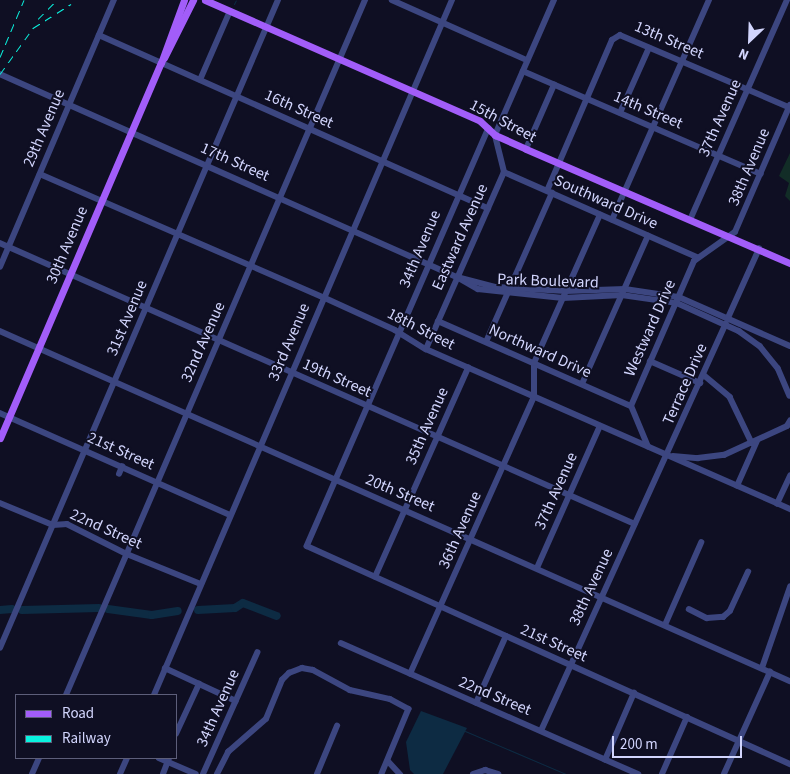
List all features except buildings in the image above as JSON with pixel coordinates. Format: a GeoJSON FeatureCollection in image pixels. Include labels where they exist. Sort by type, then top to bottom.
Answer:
{"type":"FeatureCollection","features":[{"type":"Feature","properties":{"kind":"main road","name":"30th Avenue"},"geometry":{"type":"LineString","coordinates":[[0,438],[161,62],[184,0]]}},
{"type":"Feature","properties":{"kind":"main road","name":"30th Avenue"},"geometry":{"type":"LineString","coordinates":[[161,62],[171,48],[193,0]]}},
{"type":"Feature","properties":{"kind":"main road","name":"15th Street"},"geometry":{"type":"LineString","coordinates":[[205,0],[412,92],[489,128],[495,135],[558,164],[790,263]]}},
{"type":"Feature","properties":{"kind":"street","name":"29th Avenue"},"geometry":{"type":"LineString","coordinates":[[0,267],[114,0]]}},
{"type":"Feature","properties":{"kind":"street","name":"31st Avenue"},"geometry":{"type":"LineString","coordinates":[[0,648],[278,0]]}},
{"type":"Feature","properties":{"kind":"street","name":"32nd Avenue"},"geometry":{"type":"LineString","coordinates":[[66,694],[365,0]]}},
{"type":"Feature","properties":{"kind":"street"},"geometry":{"type":"LineString","coordinates":[[392,0],[527,60]]}},
{"type":"Feature","properties":{"kind":"street","name":"33rd Avenue"},"geometry":{"type":"LineString","coordinates":[[154,694],[452,0]]}},
{"type":"Feature","properties":{"kind":"street"},"geometry":{"type":"LineString","coordinates":[[495,135],[554,0]]}},
{"type":"Feature","properties":{"kind":"street"},"geometry":{"type":"LineString","coordinates":[[612,220],[709,0]]}},
{"type":"Feature","properties":{"kind":"street","name":"37th Avenue"},"geometry":{"type":"LineString","coordinates":[[690,220],[787,0]]}},
{"type":"Feature","properties":{"kind":"street"},"geometry":{"type":"LineString","coordinates":[[200,80],[230,11]]}},
{"type":"Feature","properties":{"kind":"street","name":"16th Street"},"geometry":{"type":"LineString","coordinates":[[99,35],[488,208]]}},
{"type":"Feature","properties":{"kind":"street","name":"13th Street"},"geometry":{"type":"LineString","coordinates":[[587,99],[612,40],[620,35],[790,106]]}},
{"type":"Feature","properties":{"kind":"street"},"geometry":{"type":"LineString","coordinates":[[620,113],[648,48]]}},
{"type":"Feature","properties":{"kind":"street","name":"14th Street"},"geometry":{"type":"LineString","coordinates":[[523,71],[761,174]]}},
{"type":"Feature","properties":{"kind":"street","name":"17th Street"},"geometry":{"type":"LineString","coordinates":[[0,74],[457,277]]}},
{"type":"Feature","properties":{"kind":"street"},"geometry":{"type":"LineString","coordinates":[[526,149],[554,84]]}},
{"type":"Feature","properties":{"kind":"street"},"geometry":{"type":"LineString","coordinates":[[486,342],[549,192],[558,164],[587,99]]}},
{"type":"Feature","properties":{"kind":"street","name":"38th Avenue"},"geometry":{"type":"LineString","coordinates":[[731,238],[790,106]]}},
{"type":"Feature","properties":{"kind":"street","name":"34th Avenue"},"geometry":{"type":"LineString","coordinates":[[307,546],[458,195],[489,128]]}},
{"type":"Feature","properties":{"kind":"street","name":"Eastward Avenue"},"geometry":{"type":"LineString","coordinates":[[426,349],[504,172],[495,135]]}},
{"type":"Feature","properties":{"kind":"street","name":"Southward Drive"},"geometry":{"type":"LineString","coordinates":[[504,172],[697,257]]}},
{"type":"Feature","properties":{"kind":"street","name":"18th Street"},"geometry":{"type":"LineString","coordinates":[[40,174],[323,298],[468,368],[790,509]]}},
{"type":"Feature","properties":{"kind":"street"},"geometry":{"type":"LineString","coordinates":[[534,397],[534,363],[600,215]]}},
{"type":"Feature","properties":{"kind":"street"},"geometry":{"type":"LineString","coordinates":[[582,384],[648,236]]}},
{"type":"Feature","properties":{"kind":"street"},"geometry":{"type":"LineString","coordinates":[[697,257],[731,238]]}},
{"type":"Feature","properties":{"kind":"street","name":"19th Street"},"geometry":{"type":"LineString","coordinates":[[0,243],[636,524]]}},
{"type":"Feature","properties":{"kind":"street","name":"Terrace Drive"},"geometry":{"type":"LineString","coordinates":[[668,456],[759,249]]}},
{"type":"Feature","properties":{"kind":"street","name":"Westward Drive"},"geometry":{"type":"LineString","coordinates":[[630,406],[697,257]]}},
{"type":"Feature","properties":{"kind":"street","name":"Park Boulevard"},"geometry":{"type":"LineString","coordinates":[[457,277],[484,291],[623,292],[678,300],[727,321],[766,352],[786,383],[790,396]]}},
{"type":"Feature","properties":{"kind":"street","name":"Park Boulevard"},"geometry":{"type":"LineString","coordinates":[[509,290],[563,298],[623,292]]}},
{"type":"Feature","properties":{"kind":"street","name":"Northward Drive"},"geometry":{"type":"LineString","coordinates":[[438,321],[630,406]]}},
{"type":"Feature","properties":{"kind":"street"},"geometry":{"type":"LineString","coordinates":[[727,321],[790,346]]}},
{"type":"Feature","properties":{"kind":"street","name":"20th Street"},"geometry":{"type":"LineString","coordinates":[[0,330],[790,681]]}},
{"type":"Feature","properties":{"kind":"street"},"geometry":{"type":"LineString","coordinates":[[650,361],[700,383]]}},
{"type":"Feature","properties":{"kind":"street","name":"35th Avenue"},"geometry":{"type":"LineString","coordinates":[[375,577],[468,368]]}},
{"type":"Feature","properties":{"kind":"street"},"geometry":{"type":"LineString","coordinates":[[786,383],[790,374]]}},
{"type":"Feature","properties":{"kind":"street"},"geometry":{"type":"LineString","coordinates":[[704,375],[730,396],[755,442]]}},
{"type":"Feature","properties":{"kind":"street","name":"36th Avenue"},"geometry":{"type":"LineString","coordinates":[[410,674],[534,397]]}},
{"type":"Feature","properties":{"kind":"street"},"geometry":{"type":"LineString","coordinates":[[630,406],[648,447]]}},
{"type":"Feature","properties":{"kind":"street","name":"21st Street"},"geometry":{"type":"LineString","coordinates":[[0,413],[230,515]]}},
{"type":"Feature","properties":{"kind":"street"},"geometry":{"type":"LineString","coordinates":[[668,456],[714,457],[755,442],[789,424]]}},
{"type":"Feature","properties":{"kind":"street","name":"37th Avenue"},"geometry":{"type":"LineString","coordinates":[[537,568],[600,426]]}},
{"type":"Feature","properties":{"kind":"street"},"geometry":{"type":"LineString","coordinates":[[737,486],[755,442]]}},
{"type":"Feature","properties":{"kind":"street","name":"38th Avenue"},"geometry":{"type":"LineString","coordinates":[[541,731],[601,596],[668,456]]}},
{"type":"Feature","properties":{"kind":"street"},"geometry":{"type":"LineString","coordinates":[[119,474],[122,467]]}},
{"type":"Feature","properties":{"kind":"street"},"geometry":{"type":"LineString","coordinates":[[777,504],[790,476]]}},
{"type":"Feature","properties":{"kind":"street","name":"22nd Street"},"geometry":{"type":"LineString","coordinates":[[0,503],[53,525],[67,524],[127,554],[201,584]]}},
{"type":"Feature","properties":{"kind":"street"},"geometry":{"type":"LineString","coordinates":[[665,625],[701,543]]}},
{"type":"Feature","properties":{"kind":"street","name":"21st Street"},"geometry":{"type":"LineString","coordinates":[[307,546],[790,764]]}},
{"type":"Feature","properties":{"kind":"street"},"geometry":{"type":"LineString","coordinates":[[689,610],[707,618],[723,617],[730,611],[748,572]]}},
{"type":"Feature","properties":{"kind":"street"},"geometry":{"type":"LineString","coordinates":[[762,668],[790,587]]}},
{"type":"Feature","properties":{"kind":"street"},"geometry":{"type":"LineString","coordinates":[[476,703],[506,636]]}},
{"type":"Feature","properties":{"kind":"street","name":"22nd Street"},"geometry":{"type":"LineString","coordinates":[[341,643],[638,774]]}},
{"type":"Feature","properties":{"kind":"street","name":"34th Avenue"},"geometry":{"type":"LineString","coordinates":[[204,774],[257,653]]}},
{"type":"Feature","properties":{"kind":"street"},"geometry":{"type":"LineString","coordinates":[[165,668],[236,701]]}},
{"type":"Feature","properties":{"kind":"street"},"geometry":{"type":"LineString","coordinates":[[217,774],[228,752],[262,725],[282,680],[297,669],[313,670],[350,690],[390,700],[409,709],[382,774]]}},
{"type":"Feature","properties":{"kind":"street"},"geometry":{"type":"LineString","coordinates":[[724,774],[770,672]]}},
{"type":"Feature","properties":{"kind":"street"},"geometry":{"type":"LineString","coordinates":[[178,730],[199,684]]}},
{"type":"Feature","properties":{"kind":"street"},"geometry":{"type":"LineString","coordinates":[[605,760],[634,693]]}},
{"type":"Feature","properties":{"kind":"street"},"geometry":{"type":"LineString","coordinates":[[662,774],[687,717]]}},
{"type":"Feature","properties":{"kind":"street"},"geometry":{"type":"LineString","coordinates":[[317,774],[337,726]]}},
{"type":"Feature","properties":{"kind":"street"},"geometry":{"type":"LineString","coordinates":[[32,774],[39,759]]}},
{"type":"Feature","properties":{"kind":"street"},"geometry":{"type":"LineString","coordinates":[[120,774],[127,759]]}},
{"type":"Feature","properties":{"kind":"street"},"geometry":{"type":"LineString","coordinates":[[163,774],[169,760],[196,774]]}},
{"type":"Feature","properties":{"kind":"street"},"geometry":{"type":"LineString","coordinates":[[388,761],[400,774]]}},
{"type":"Feature","properties":{"kind":"street"},"geometry":{"type":"LineString","coordinates":[[474,774],[490,770],[498,774]]}},
{"type":"Feature","properties":{"kind":"green space"},"geometry":{"type":"Polygon","coordinates":[[[790,153],[790,201],[785,196],[789,183],[779,176],[790,153]]]}},
{"type":"Feature","properties":{"kind":"water"},"geometry":{"type":"Polygon","coordinates":[[[421,711],[467,728],[443,774],[414,774],[410,770],[406,742],[421,711]]]}},
{"type":"Feature","properties":{"kind":"waterway"},"geometry":{"type":"LineString","coordinates":[[234,4],[236,0]]}},
{"type":"Feature","properties":{"kind":"waterway"},"geometry":{"type":"LineString","coordinates":[[198,610],[235,608],[243,603],[277,616]]}},
{"type":"Feature","properties":{"kind":"waterway"},"geometry":{"type":"LineString","coordinates":[[22,610],[99,608]]}},
{"type":"Feature","properties":{"kind":"waterway"},"geometry":{"type":"LineString","coordinates":[[0,610],[12,609]]}},
{"type":"Feature","properties":{"kind":"waterway"},"geometry":{"type":"LineString","coordinates":[[108,609],[152,615],[178,611]]}},
{"type":"Feature","properties":{"kind":"waterway"},"geometry":{"type":"LineString","coordinates":[[465,731],[566,774]]}},
{"type":"Feature","properties":{"kind":"railway"},"geometry":{"type":"LineString","coordinates":[[0,57],[24,0]]}},
{"type":"Feature","properties":{"kind":"railway"},"geometry":{"type":"LineString","coordinates":[[38,19],[57,0]]}},
{"type":"Feature","properties":{"kind":"railway"},"geometry":{"type":"LineString","coordinates":[[0,74],[33,28],[71,4]]}}]}
